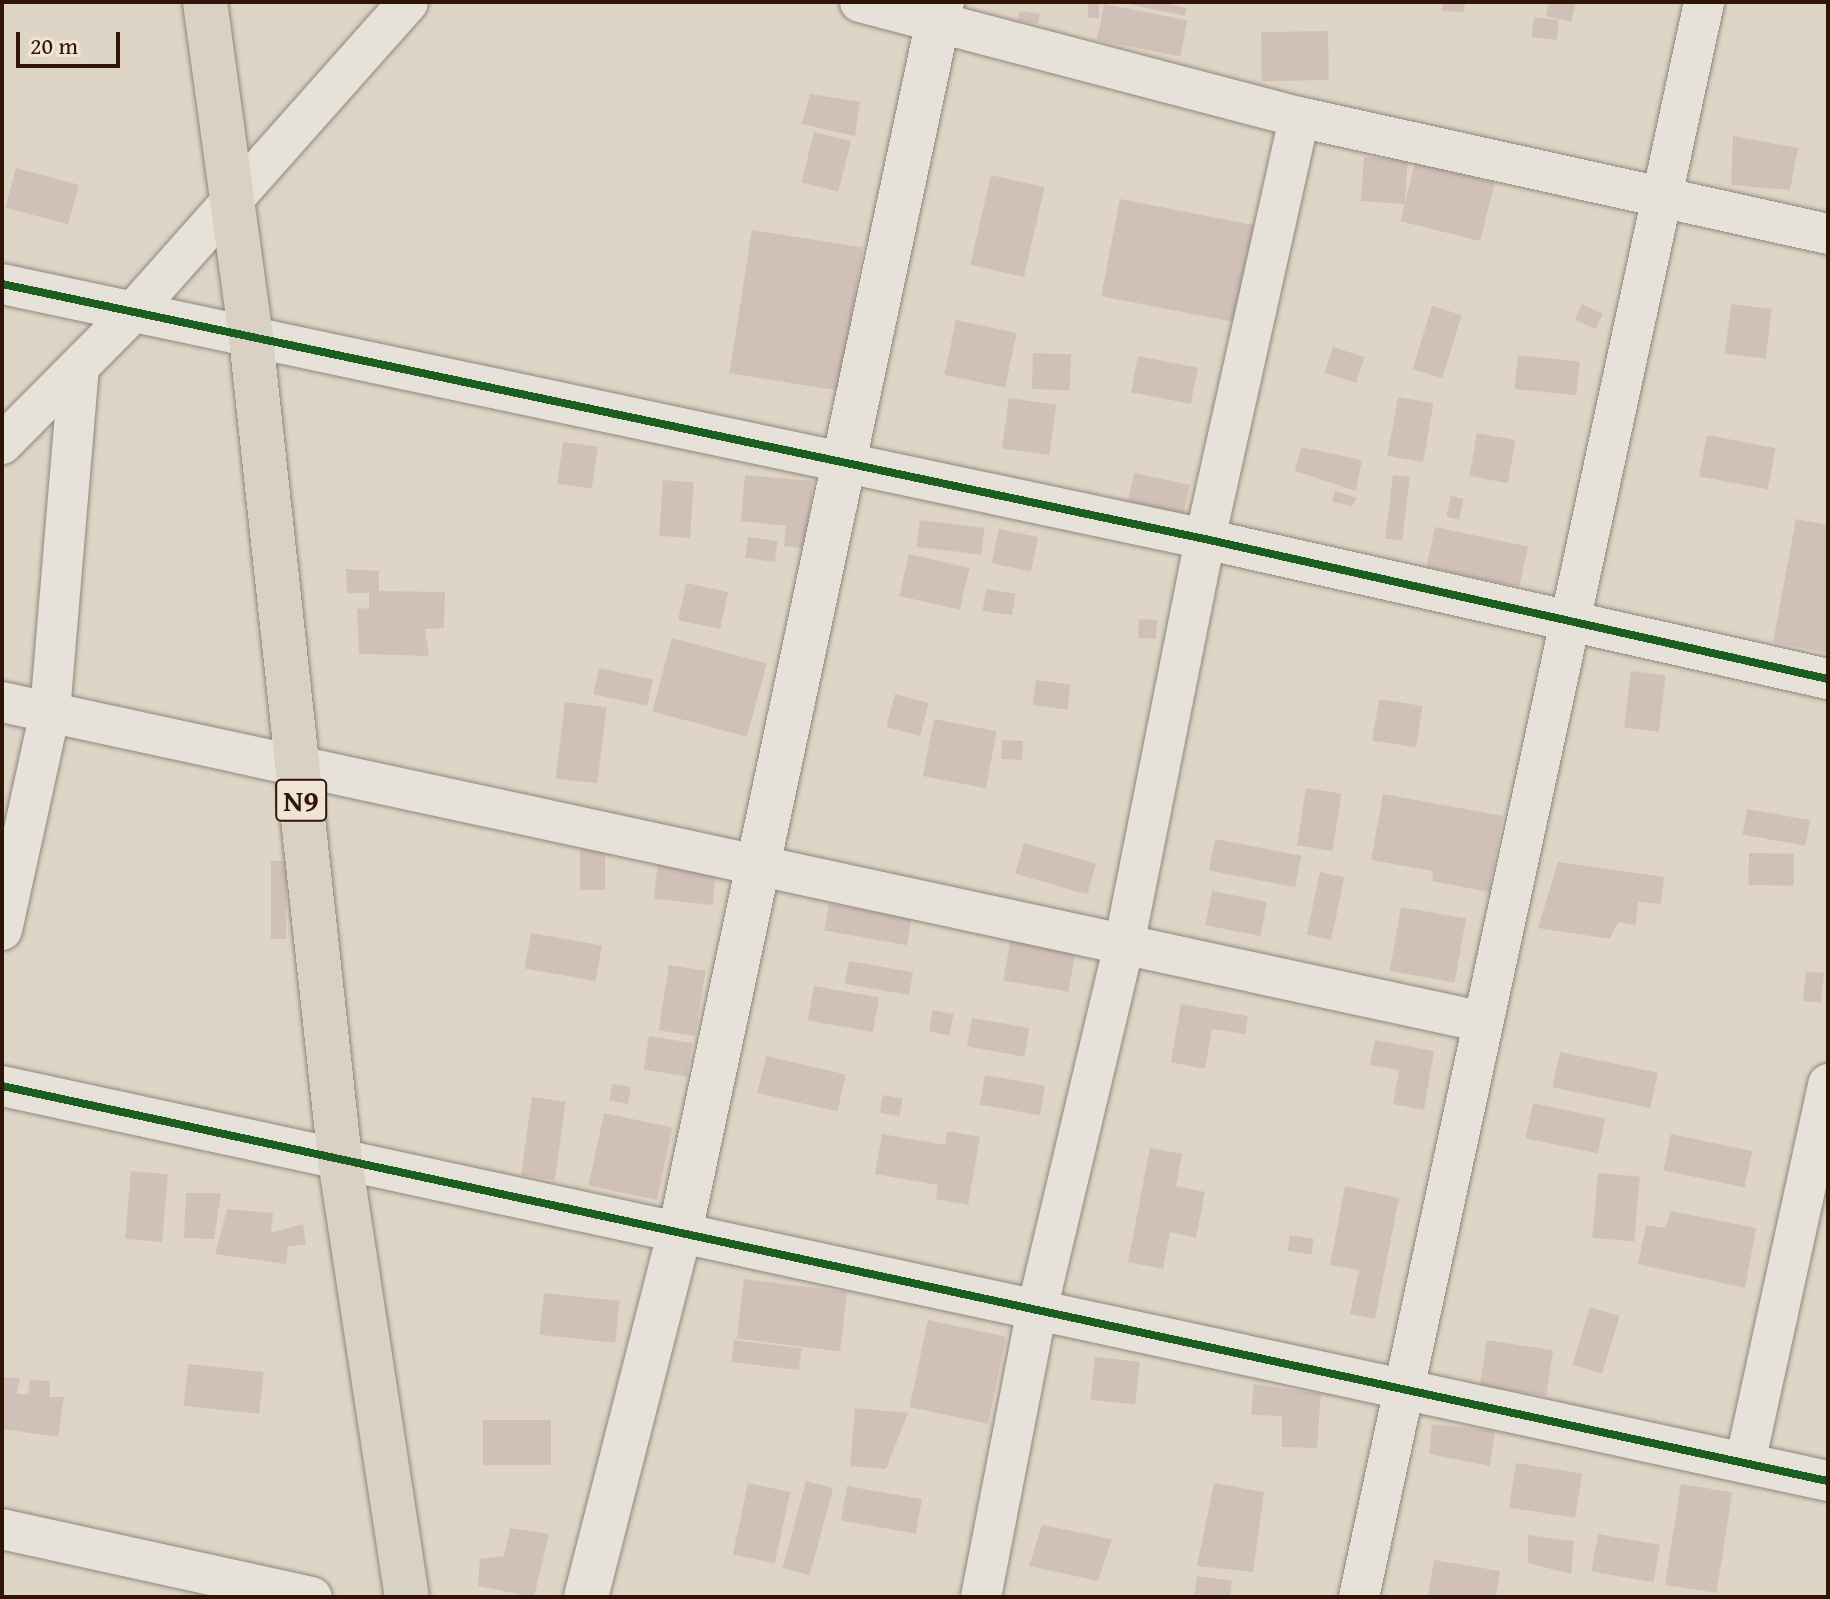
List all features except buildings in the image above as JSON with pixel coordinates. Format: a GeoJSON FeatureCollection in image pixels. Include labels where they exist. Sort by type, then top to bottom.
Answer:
{"type":"FeatureCollection","features":[{"type":"Feature","properties":{"kind":"main road","name":"N9"},"geometry":{"type":"LineString","coordinates":[[205,2],[251,338],[340,1160],[407,1597]]}},
{"type":"Feature","properties":{"kind":"main road"},"geometry":{"type":"LineString","coordinates":[[586,1597],[680,1232],[940,11]]}},
{"type":"Feature","properties":{"kind":"street"},"geometry":{"type":"LineString","coordinates":[[2,444],[133,312],[232,196],[408,2]]}},
{"type":"Feature","properties":{"kind":"street"},"geometry":{"type":"LineString","coordinates":[[860,2],[940,11],[1299,117],[1663,201],[1828,234]]}},
{"type":"Feature","properties":{"kind":"street"},"geometry":{"type":"LineString","coordinates":[[1359,1597],[1704,2]]}},
{"type":"Feature","properties":{"kind":"street"},"geometry":{"type":"LineString","coordinates":[[981,1597],[1037,1310],[1125,940],[1205,539],[1299,117]]}},
{"type":"Feature","properties":{"kind":"street"},"geometry":{"type":"LineString","coordinates":[[2,284],[1205,539],[1828,679]]}},
{"type":"Feature","properties":{"kind":"street"},"geometry":{"type":"LineString","coordinates":[[2,930],[50,712],[79,368]]}},
{"type":"Feature","properties":{"kind":"street"},"geometry":{"type":"LineString","coordinates":[[2,702],[760,861],[1483,1022]]}},
{"type":"Feature","properties":{"kind":"street"},"geometry":{"type":"LineString","coordinates":[[1745,1463],[1828,1084]]}},
{"type":"Feature","properties":{"kind":"street"},"geometry":{"type":"LineString","coordinates":[[2,1086],[1828,1481]]}},
{"type":"Feature","properties":{"kind":"street"},"geometry":{"type":"LineString","coordinates":[[2,1529],[312,1597]]}},
{"type":"Feature","properties":{"kind":"cycle path"},"geometry":{"type":"LineString","coordinates":[[2,284],[1205,539],[1828,679]]}},
{"type":"Feature","properties":{"kind":"cycle path"},"geometry":{"type":"LineString","coordinates":[[2,1086],[1828,1481]]}}]}
